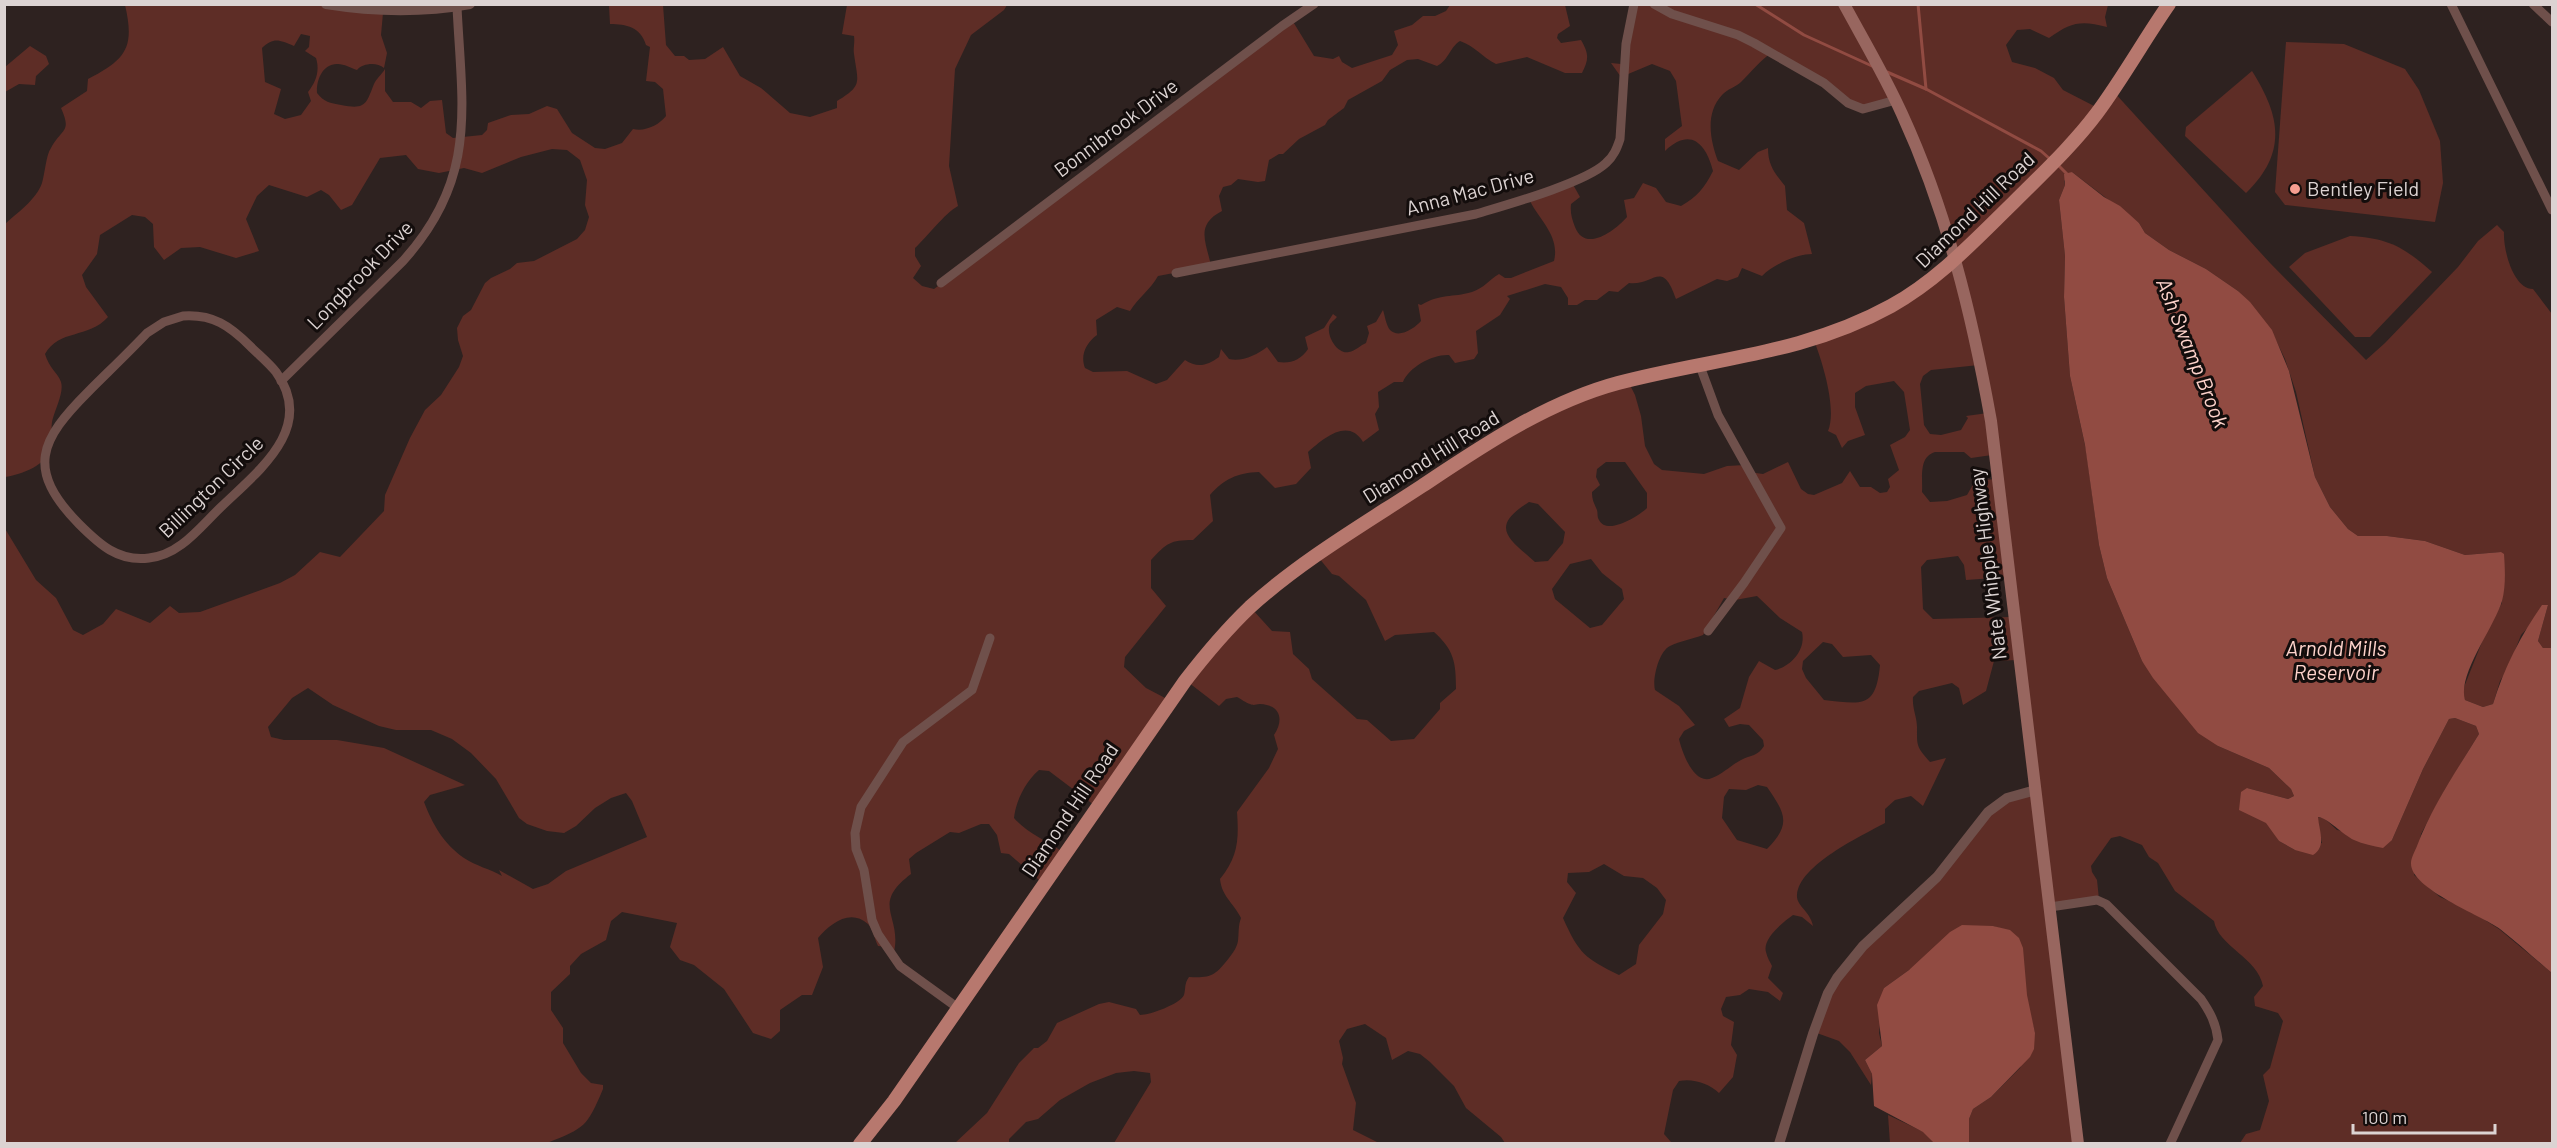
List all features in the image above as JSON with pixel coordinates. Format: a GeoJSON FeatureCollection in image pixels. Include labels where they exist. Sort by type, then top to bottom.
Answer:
{"type":"FeatureCollection","features":[{"type":"Feature","properties":{"kind":"main road","name":"Nate Whipple Highway"},"geometry":{"type":"LineString","coordinates":[[1844,4],[1896,100],[1922,162],[1956,260],[1976,337],[1990,421],[2078,1143]]}},
{"type":"Feature","properties":{"kind":"main road","name":"Diamond Hill Road"},"geometry":{"type":"LineString","coordinates":[[860,1143],[894,1101],[1185,681],[1226,630],[1252,605],[1354,529],[1492,440],[1572,398],[1595,390],[1767,353],[1807,342],[1890,307],[1956,260],[2059,156],[2098,112],[2169,4]]}},
{"type":"Feature","properties":{"kind":"street"},"geometry":{"type":"LineString","coordinates":[[326,4],[389,12],[470,4]]}},
{"type":"Feature","properties":{"kind":"street","name":"Bonnibrook Drive"},"geometry":{"type":"LineString","coordinates":[[941,283],[1314,4]]}},
{"type":"Feature","properties":{"kind":"street","name":"Anna Mac Drive"},"geometry":{"type":"LineString","coordinates":[[1176,273],[1476,214],[1519,201],[1593,173],[1608,162],[1616,152],[1620,139],[1626,44],[1634,4]]}},
{"type":"Feature","properties":{"kind":"street"},"geometry":{"type":"LineString","coordinates":[[1654,4],[1672,14],[1754,43],[1824,83],[1848,103],[1863,109],[1896,100]]}},
{"type":"Feature","properties":{"kind":"street"},"geometry":{"type":"LineString","coordinates":[[2451,4],[2553,210]]}},
{"type":"Feature","properties":{"kind":"street"},"geometry":{"type":"LineString","coordinates":[[2533,4],[2553,22]]}},
{"type":"Feature","properties":{"kind":"street","name":"Longbrook Drive"},"geometry":{"type":"LineString","coordinates":[[281,381],[403,261],[420,241],[441,207],[455,172],[462,138],[457,7]]}},
{"type":"Feature","properties":{"kind":"street","name":"Billington Circle"},"geometry":{"type":"LineString","coordinates":[[194,315],[224,323],[268,364],[281,381],[288,400],[289,411],[286,432],[277,451],[182,545],[173,551],[143,559],[113,553],[96,541],[63,508],[51,490],[46,470],[46,450],[59,422],[147,333],[164,322],[194,315]]}},
{"type":"Feature","properties":{"kind":"street"},"geometry":{"type":"LineString","coordinates":[[1700,366],[1718,415],[1781,528],[1708,631]]}},
{"type":"Feature","properties":{"kind":"street"},"geometry":{"type":"LineString","coordinates":[[958,1008],[900,966],[878,934],[872,920],[864,870],[856,849],[856,822],[861,807],[903,742],[972,690],[990,638]]}},
{"type":"Feature","properties":{"kind":"street"},"geometry":{"type":"LineString","coordinates":[[1779,1143],[1828,993],[1837,978],[1863,946],[1930,884],[1988,812],[2007,798],[2036,790]]}},
{"type":"Feature","properties":{"kind":"street"},"geometry":{"type":"LineString","coordinates":[[2050,907],[2097,900],[2106,904],[2201,999],[2211,1012],[2218,1040],[2170,1143]]}},
{"type":"Feature","properties":{"kind":"shaded area"},"geometry":{"type":"Polygon","coordinates":[[[125,5],[479,5],[441,11],[383,13],[381,35],[387,53],[384,68],[370,64],[357,70],[333,64],[324,69],[318,83],[317,93],[330,103],[360,106],[367,101],[375,82],[385,69],[385,91],[393,102],[411,102],[421,108],[430,101],[442,100],[446,133],[453,138],[482,135],[487,130],[488,123],[511,115],[529,114],[547,106],[557,109],[572,133],[595,148],[605,149],[622,143],[633,129],[642,130],[651,127],[666,116],[663,89],[655,82],[646,81],[650,47],[646,45],[637,30],[610,24],[609,5],[663,5],[666,45],[675,56],[684,56],[689,60],[705,59],[723,47],[740,76],[761,88],[790,113],[810,117],[837,108],[837,101],[851,91],[857,82],[854,36],[842,34],[847,5],[1007,5],[1004,10],[971,35],[955,69],[949,166],[958,206],[915,248],[915,256],[921,266],[913,278],[922,286],[934,289],[1292,20],[1314,56],[1333,59],[1339,56],[1342,62],[1352,68],[1392,55],[1398,45],[1394,31],[1412,25],[1423,16],[1435,16],[1446,11],[1450,5],[1565,5],[1570,26],[1558,34],[1557,38],[1561,43],[1581,40],[1587,56],[1582,73],[1565,73],[1527,57],[1496,64],[1460,41],[1437,66],[1418,59],[1407,60],[1390,70],[1382,81],[1348,100],[1344,108],[1325,125],[1299,139],[1283,154],[1269,160],[1265,181],[1238,179],[1231,185],[1223,187],[1219,196],[1222,211],[1208,222],[1204,234],[1211,266],[1158,276],[1130,311],[1117,307],[1096,320],[1097,335],[1085,350],[1083,358],[1085,368],[1093,372],[1127,371],[1156,384],[1167,380],[1185,360],[1198,365],[1206,364],[1219,357],[1221,349],[1229,359],[1239,360],[1267,347],[1278,362],[1295,360],[1308,349],[1305,337],[1324,328],[1333,314],[1337,317],[1330,324],[1329,333],[1333,343],[1340,350],[1351,351],[1366,343],[1369,333],[1367,326],[1376,322],[1383,310],[1390,330],[1402,333],[1415,327],[1421,321],[1418,304],[1421,305],[1441,297],[1472,292],[1499,274],[1505,278],[1511,278],[1554,261],[1552,236],[1530,201],[1571,181],[1580,197],[1571,204],[1572,219],[1580,235],[1586,238],[1600,237],[1622,223],[1627,217],[1624,200],[1634,198],[1643,183],[1656,188],[1666,202],[1681,206],[1692,199],[1704,187],[1713,171],[1701,146],[1689,139],[1674,144],[1665,151],[1665,139],[1682,126],[1676,81],[1670,71],[1652,64],[1621,77],[1611,63],[1621,64],[1632,5],[2108,5],[2105,17],[2107,27],[2076,24],[2049,38],[2030,29],[2017,30],[2006,45],[2012,62],[2035,68],[2054,78],[2063,90],[2096,107],[2113,91],[2270,263],[2366,360],[2458,267],[2478,241],[2497,225],[2504,232],[2507,258],[2515,275],[2526,287],[2533,289],[2552,314],[2552,648],[2543,648],[2538,641],[2548,605],[2521,635],[2508,668],[2500,681],[2493,704],[2483,707],[2465,700],[2462,692],[2484,637],[2502,603],[2501,552],[2465,555],[2425,541],[2387,536],[2358,536],[2348,529],[2330,507],[2315,477],[2296,392],[2285,359],[2271,330],[2238,291],[2145,233],[2139,223],[2072,172],[2064,181],[2065,185],[2059,200],[2065,256],[2064,297],[2070,376],[2086,450],[2099,545],[2107,578],[2142,661],[2218,746],[2269,768],[2291,789],[2294,796],[2288,799],[2247,788],[2279,841],[2295,850],[2322,843],[2317,817],[2324,818],[2337,830],[2392,840],[2423,769],[2449,719],[2455,718],[2476,726],[2479,734],[2421,834],[2414,875],[2440,897],[2469,910],[2499,929],[2552,973],[2552,1143],[2240,1143],[2246,1134],[2260,1130],[2269,1101],[2263,1075],[2270,1068],[2283,1021],[2278,1013],[2255,1006],[2254,997],[2263,986],[2260,976],[2223,938],[2214,921],[2175,891],[2158,863],[2149,857],[2142,845],[2120,836],[2111,838],[2091,866],[2097,880],[2099,899],[2048,911],[2076,1143],[1969,1143],[1969,1119],[1973,1109],[1991,1097],[2020,1068],[2035,1033],[2009,931],[1993,926],[1909,970],[1884,988],[1879,1033],[1882,1046],[1865,1060],[1872,1074],[1871,1085],[1850,1052],[1839,1041],[1814,1032],[1834,979],[1904,910],[1986,812],[2031,793],[2017,660],[1994,661],[1986,691],[1963,705],[1959,688],[1952,683],[1919,691],[1913,697],[1917,742],[1920,749],[1930,762],[1946,758],[1923,806],[1911,796],[1895,800],[1885,809],[1885,823],[1819,862],[1808,873],[1800,884],[1797,899],[1813,926],[1802,917],[1793,915],[1774,931],[1767,942],[1767,956],[1772,966],[1768,978],[1783,993],[1780,1001],[1768,992],[1749,989],[1740,995],[1726,997],[1721,1009],[1723,1016],[1734,1022],[1731,1045],[1737,1055],[1733,1077],[1719,1093],[1700,1082],[1679,1081],[1673,1090],[1664,1134],[1671,1142],[1676,1143],[1505,1143],[1466,1108],[1454,1086],[1430,1062],[1420,1054],[1408,1051],[1392,1060],[1386,1038],[1365,1024],[1347,1029],[1339,1041],[1342,1064],[1356,1103],[1353,1130],[1379,1143],[1114,1143],[1151,1082],[1150,1073],[1134,1071],[1116,1073],[1090,1083],[1060,1100],[1038,1119],[1026,1122],[1009,1139],[1009,1143],[955,1143],[987,1113],[1019,1063],[1034,1048],[1038,1048],[1047,1041],[1057,1023],[1099,1004],[1109,1002],[1136,1009],[1140,1015],[1164,1008],[1177,1002],[1184,995],[1189,977],[1212,975],[1220,969],[1235,950],[1241,918],[1225,895],[1220,879],[1234,856],[1238,831],[1237,812],[1269,768],[1278,749],[1274,735],[1280,719],[1279,714],[1272,707],[1252,705],[1237,697],[1226,699],[1219,706],[1184,679],[1252,609],[1272,631],[1290,632],[1293,654],[1309,669],[1312,679],[1357,719],[1367,720],[1391,741],[1414,739],[1440,709],[1440,703],[1456,689],[1455,671],[1450,651],[1434,632],[1395,635],[1385,641],[1366,600],[1339,576],[1332,574],[1319,558],[1572,400],[1629,383],[1641,416],[1645,446],[1654,464],[1662,470],[1704,474],[1727,466],[1745,465],[1749,472],[1763,474],[1788,462],[1801,489],[1808,494],[1814,495],[1842,483],[1850,471],[1860,487],[1871,487],[1880,493],[1887,492],[1890,487],[1888,479],[1899,470],[1890,445],[1905,437],[1910,430],[1904,392],[1894,381],[1866,386],[1855,393],[1855,407],[1865,435],[1848,441],[1842,448],[1836,435],[1828,431],[1830,399],[1815,343],[1954,262],[1895,102],[1863,108],[1772,52],[1739,84],[1724,93],[1717,102],[1711,118],[1711,136],[1718,161],[1739,170],[1758,152],[1768,148],[1772,168],[1785,186],[1787,210],[1804,223],[1812,254],[1785,261],[1762,276],[1742,268],[1738,277],[1727,281],[1717,279],[1676,299],[1671,287],[1662,277],[1629,283],[1618,292],[1609,291],[1597,300],[1585,300],[1577,305],[1568,305],[1568,298],[1561,287],[1545,284],[1507,296],[1510,299],[1500,315],[1476,331],[1478,353],[1474,359],[1455,363],[1449,355],[1436,357],[1422,362],[1410,371],[1403,382],[1394,382],[1378,392],[1379,407],[1375,414],[1379,430],[1363,442],[1350,431],[1336,433],[1321,441],[1308,452],[1311,468],[1296,484],[1275,488],[1259,472],[1238,475],[1220,485],[1210,495],[1213,521],[1193,540],[1169,544],[1151,560],[1151,588],[1166,606],[1125,657],[1124,667],[1146,688],[1167,699],[1094,805],[1049,771],[1039,770],[1022,792],[1014,818],[1031,832],[1063,852],[1039,880],[1009,854],[1001,853],[997,835],[989,824],[981,824],[959,833],[950,832],[909,859],[911,874],[892,894],[890,911],[895,939],[894,952],[888,947],[878,946],[870,926],[861,919],[847,918],[834,923],[818,938],[823,967],[812,995],[802,995],[780,1010],[780,1031],[771,1039],[753,1033],[724,989],[694,965],[680,960],[670,947],[677,923],[622,912],[611,921],[606,940],[581,954],[570,966],[570,974],[551,992],[551,1010],[563,1028],[563,1043],[581,1073],[591,1083],[603,1085],[603,1089],[593,1111],[583,1125],[570,1134],[547,1143],[5,1143],[4,527],[36,580],[56,598],[73,630],[83,635],[103,624],[116,609],[150,623],[170,606],[179,613],[200,612],[280,583],[295,575],[320,552],[340,557],[384,511],[385,495],[410,438],[425,410],[441,395],[459,367],[463,356],[457,328],[463,316],[471,310],[485,283],[517,263],[534,261],[577,239],[585,230],[589,217],[585,205],[587,180],[580,160],[567,150],[552,149],[521,157],[482,173],[464,168],[439,173],[418,169],[406,155],[380,158],[352,205],[341,210],[329,195],[321,190],[307,197],[269,185],[257,196],[246,219],[259,251],[236,258],[200,247],[181,248],[164,260],[154,247],[153,224],[145,217],[132,215],[100,235],[97,254],[82,275],[86,287],[108,317],[92,329],[58,341],[45,354],[62,386],[52,421],[52,442],[49,452],[40,464],[33,468],[5,477],[5,224],[26,206],[42,183],[49,151],[66,126],[61,108],[87,91],[88,79],[111,65],[125,51],[129,32],[125,5]],[[301,34],[294,46],[273,41],[262,48],[265,82],[281,89],[274,114],[285,119],[301,115],[311,101],[308,92],[315,80],[318,67],[316,58],[305,51],[309,47],[310,36],[301,34]],[[1979,365],[1931,370],[1923,376],[1920,384],[1924,425],[1930,434],[1941,435],[1961,430],[1968,418],[1966,416],[1988,413],[1979,365]],[[1935,452],[1924,463],[1922,492],[1930,502],[1947,501],[1967,495],[1975,481],[1995,479],[1992,455],[1971,458],[1964,452],[1935,452]],[[1606,462],[1597,469],[1596,477],[1600,485],[1592,492],[1592,495],[1598,519],[1603,524],[1609,526],[1623,523],[1647,508],[1647,493],[1625,462],[1606,462]],[[1529,502],[1509,519],[1506,526],[1511,539],[1535,562],[1548,561],[1563,543],[1565,532],[1538,504],[1529,502]],[[1958,556],[1927,560],[1921,567],[1923,609],[1933,619],[2010,617],[2007,577],[1966,580],[1964,565],[1958,556]],[[1591,559],[1570,564],[1552,589],[1555,599],[1590,628],[1602,625],[1624,599],[1622,589],[1602,573],[1591,559]],[[1757,596],[1735,600],[1724,598],[1703,635],[1666,649],[1657,666],[1654,685],[1655,690],[1679,706],[1695,725],[1684,731],[1679,739],[1694,773],[1706,779],[1716,776],[1762,749],[1763,740],[1749,725],[1740,724],[1729,727],[1724,719],[1740,708],[1749,677],[1759,661],[1775,670],[1787,665],[1800,650],[1803,638],[1802,632],[1780,618],[1757,596]],[[1823,642],[1803,661],[1802,669],[1806,678],[1824,700],[1857,702],[1871,696],[1875,690],[1880,665],[1871,655],[1843,657],[1832,644],[1823,642]],[[308,688],[292,698],[268,727],[271,737],[284,740],[337,740],[384,748],[465,785],[430,795],[424,802],[439,833],[450,846],[469,861],[502,876],[499,870],[533,889],[548,884],[566,871],[647,837],[632,801],[626,793],[611,798],[595,808],[576,826],[564,833],[547,831],[527,824],[519,818],[496,779],[471,753],[452,739],[431,730],[396,730],[379,726],[333,705],[308,688]],[[1758,785],[1746,790],[1729,789],[1724,797],[1722,818],[1737,840],[1767,849],[1780,832],[1783,818],[1782,811],[1767,787],[1758,785]],[[1604,864],[1589,872],[1568,873],[1567,882],[1576,893],[1563,918],[1584,954],[1619,975],[1636,964],[1639,945],[1663,914],[1666,900],[1657,888],[1643,878],[1624,876],[1604,864]]]}},
{"type":"Feature","properties":{"kind":"shaded area"},"geometry":{"type":"Polygon","coordinates":[[[2286,42],[2344,44],[2405,69],[2419,90],[2440,141],[2443,183],[2435,222],[2285,205],[2275,192],[2286,42]]]}},
{"type":"Feature","properties":{"kind":"shaded area"},"geometry":{"type":"Polygon","coordinates":[[[30,46],[46,56],[49,64],[36,76],[35,85],[19,84],[5,92],[5,67],[30,46]]]}},
{"type":"Feature","properties":{"kind":"shaded area"},"geometry":{"type":"Polygon","coordinates":[[[2252,71],[2269,104],[2274,119],[2275,134],[2274,149],[2268,164],[2246,193],[2185,136],[2186,127],[2252,71]]]}},
{"type":"Feature","properties":{"kind":"shaded area"},"geometry":{"type":"Polygon","coordinates":[[[2350,236],[2375,239],[2395,245],[2432,272],[2370,337],[2355,337],[2289,267],[2305,253],[2350,236]]]}},
{"type":"Feature","properties":{"kind":"shaded area"},"geometry":{"type":"Polygon","coordinates":[[[1888,1115],[1924,1132],[1934,1143],[1890,1143],[1888,1115]]]}},
{"type":"Feature","properties":{"kind":"water","name":"Arnold Mills Reservoir"},"geometry":{"type":"Polygon","coordinates":[[[2072,172],[2104,197],[2120,206],[2139,223],[2145,233],[2238,291],[2250,302],[2272,330],[2289,371],[2315,477],[2330,507],[2348,529],[2358,536],[2387,536],[2425,541],[2465,555],[2501,552],[2504,554],[2505,583],[2502,601],[2471,664],[2464,690],[2465,700],[2483,707],[2493,704],[2502,678],[2520,640],[2542,605],[2548,605],[2538,641],[2543,648],[2552,648],[2552,973],[2500,929],[2434,892],[2414,873],[2411,861],[2423,831],[2445,788],[2479,734],[2476,726],[2455,718],[2449,719],[2423,769],[2392,840],[2383,848],[2354,840],[2318,817],[2321,843],[2313,855],[2295,850],[2279,841],[2266,823],[2239,810],[2241,792],[2247,788],[2288,799],[2294,796],[2291,789],[2269,768],[2218,746],[2198,733],[2142,661],[2107,578],[2099,545],[2085,445],[2070,376],[2064,297],[2065,256],[2059,200],[2065,185],[2064,174],[2072,172]]]}},
{"type":"Feature","properties":{"kind":"water"},"geometry":{"type":"Polygon","coordinates":[[[1962,925],[1993,926],[2010,930],[2019,938],[2023,948],[2027,995],[2035,1033],[2034,1049],[2030,1057],[1991,1097],[1973,1109],[1969,1119],[1969,1143],[1934,1143],[1923,1132],[1874,1106],[1872,1074],[1865,1060],[1882,1046],[1877,1005],[1884,988],[1909,970],[1950,932],[1962,925]]]}},
{"type":"Feature","properties":{"kind":"waterway","name":"Ash Swamp Brook"},"geometry":{"type":"LineString","coordinates":[[1755,4],[1804,35],[1872,66]]}},
{"type":"Feature","properties":{"kind":"waterway"},"geometry":{"type":"LineString","coordinates":[[1918,4],[1926,89]]}},
{"type":"Feature","properties":{"kind":"waterway","name":"Ash Swamp Brook"},"geometry":{"type":"LineString","coordinates":[[1887,72],[1926,89],[2041,151],[2050,159]]}},
{"type":"Feature","properties":{"kind":"waterway","name":"Ash Swamp Brook"},"geometry":{"type":"LineString","coordinates":[[2058,165],[2068,175]]}},
{"type":"Feature","properties":{"kind":"place","name":"Bentley Field"},"geometry":{"type":"Point","coordinates":[2295,189]}}]}
